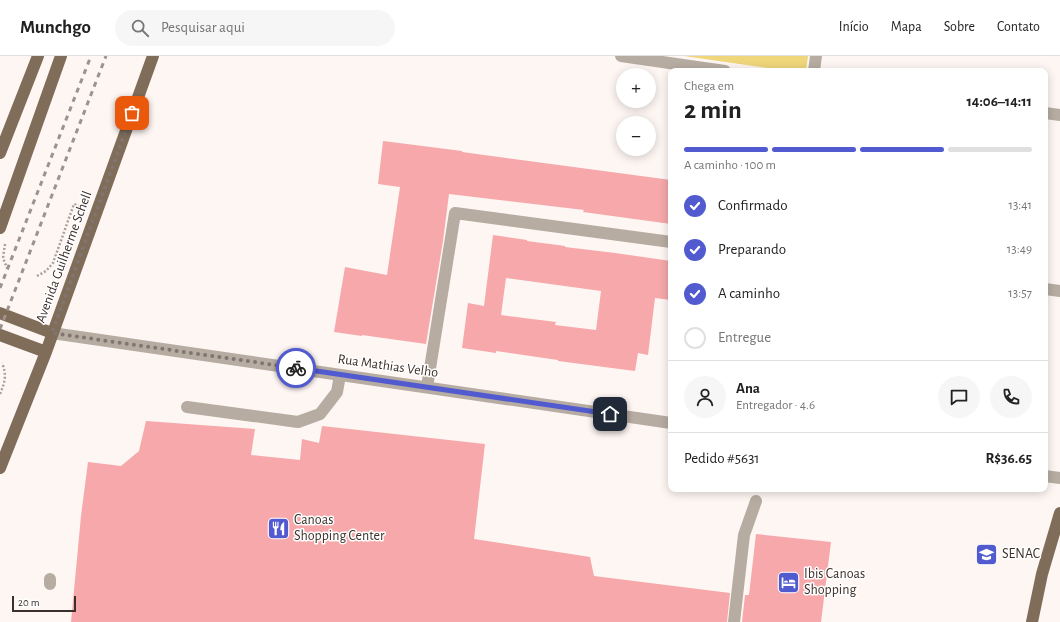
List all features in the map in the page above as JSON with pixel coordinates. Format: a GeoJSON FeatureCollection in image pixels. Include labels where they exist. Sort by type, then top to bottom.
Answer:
{"type":"FeatureCollection","features":[{"type":"Feature","properties":{"kind":"main road"},"geometry":{"type":"LineString","coordinates":[[0,153],[3,138],[38,56]]}},
{"type":"Feature","properties":{"kind":"main road"},"geometry":{"type":"LineString","coordinates":[[0,228],[61,56]]}},
{"type":"Feature","properties":{"kind":"main road","name":"Avenida Guilherme Schell"},"geometry":{"type":"LineString","coordinates":[[0,468],[46,352],[153,56]]}},
{"type":"Feature","properties":{"kind":"main road"},"geometry":{"type":"LineString","coordinates":[[0,313],[52,333]]}},
{"type":"Feature","properties":{"kind":"main road"},"geometry":{"type":"LineString","coordinates":[[0,335],[46,352]]}},
{"type":"Feature","properties":{"kind":"main road"},"geometry":{"type":"LineString","coordinates":[[1032,622],[1042,574],[1060,513]]}},
{"type":"Feature","properties":{"kind":"street"},"geometry":{"type":"LineString","coordinates":[[621,56],[704,68]]}},
{"type":"Feature","properties":{"kind":"street"},"geometry":{"type":"LineString","coordinates":[[814,68],[816,56]]}},
{"type":"Feature","properties":{"kind":"street"},"geometry":{"type":"LineString","coordinates":[[1048,113],[1060,115]]}},
{"type":"Feature","properties":{"kind":"street"},"geometry":{"type":"LineString","coordinates":[[427,387],[455,213],[668,242]]}},
{"type":"Feature","properties":{"kind":"street"},"geometry":{"type":"LineString","coordinates":[[1048,289],[1060,291]]}},
{"type":"Feature","properties":{"kind":"street","name":"Rua Mathias Velho"},"geometry":{"type":"LineString","coordinates":[[52,333],[668,422]]}},
{"type":"Feature","properties":{"kind":"street"},"geometry":{"type":"LineString","coordinates":[[187,407],[298,422],[320,414],[337,392],[340,375]]}},
{"type":"Feature","properties":{"kind":"street"},"geometry":{"type":"LineString","coordinates":[[1048,476],[1060,478]]}},
{"type":"Feature","properties":{"kind":"street"},"geometry":{"type":"LineString","coordinates":[[734,622],[744,536],[756,501]]}},
{"type":"Feature","properties":{"kind":"path"},"geometry":{"type":"LineString","coordinates":[[37,276],[46,271],[53,263],[74,204],[96,212]]}},
{"type":"Feature","properties":{"kind":"path"},"geometry":{"type":"LineString","coordinates":[[0,394],[5,379],[5,370],[2,363]]}},
{"type":"Feature","properties":{"kind":"shaded area"},"geometry":{"type":"Polygon","coordinates":[[[684,56],[808,56],[806,68],[768,68],[684,56]]]}},
{"type":"Feature","properties":{"kind":"building"},"geometry":{"type":"Polygon","coordinates":[[[383,141],[462,151],[668,180],[668,224],[583,212],[584,210],[449,194],[426,344],[334,332],[345,267],[387,275],[400,187],[378,184],[383,141]]]}},
{"type":"Feature","properties":{"kind":"building"},"geometry":{"type":"Polygon","coordinates":[[[493,235],[565,247],[668,261],[668,300],[655,298],[648,355],[638,353],[635,371],[496,351],[496,353],[462,348],[468,303],[484,306],[493,235]],[[506,278],[501,315],[556,322],[555,325],[596,330],[601,291],[506,278]]]}},
{"type":"Feature","properties":{"kind":"building","name":"Canoas Shopping Center"},"geometry":{"type":"Polygon","coordinates":[[[146,421],[255,429],[251,455],[300,460],[302,439],[319,443],[322,426],[485,444],[474,539],[590,557],[594,576],[730,593],[727,622],[71,622],[81,516],[88,462],[121,466],[139,451],[146,421]]]}},
{"type":"Feature","properties":{"kind":"building","name":"Ibis Canoas Shopping"},"geometry":{"type":"Polygon","coordinates":[[[756,534],[831,542],[821,622],[742,622],[745,595],[749,595],[756,534]]]}},
{"type":"Feature","properties":{"kind":"railway"},"geometry":{"type":"LineString","coordinates":[[0,288],[91,56]]}},
{"type":"Feature","properties":{"kind":"railway"},"geometry":{"type":"LineString","coordinates":[[0,329],[106,56]]}},
{"type":"Feature","properties":{"kind":"way so far"},"geometry":{"type":"LineString","coordinates":[[132,113],[52,333],[296,368]]}},
{"type":"Feature","properties":{"kind":"place","name":"Canoas Shopping Center"},"geometry":{"type":"Point","coordinates":[278,528]}},
{"type":"Feature","properties":{"kind":"place","name":"SENAC"},"geometry":{"type":"Point","coordinates":[986,554]}},
{"type":"Feature","properties":{"kind":"place","name":"Ibis Canoas Shopping"},"geometry":{"type":"Point","coordinates":[788,582]}},
{"type":"Feature","properties":{"kind":"route"},"geometry":{"type":"LineString","coordinates":[[296,368],[610,414]]}}]}
